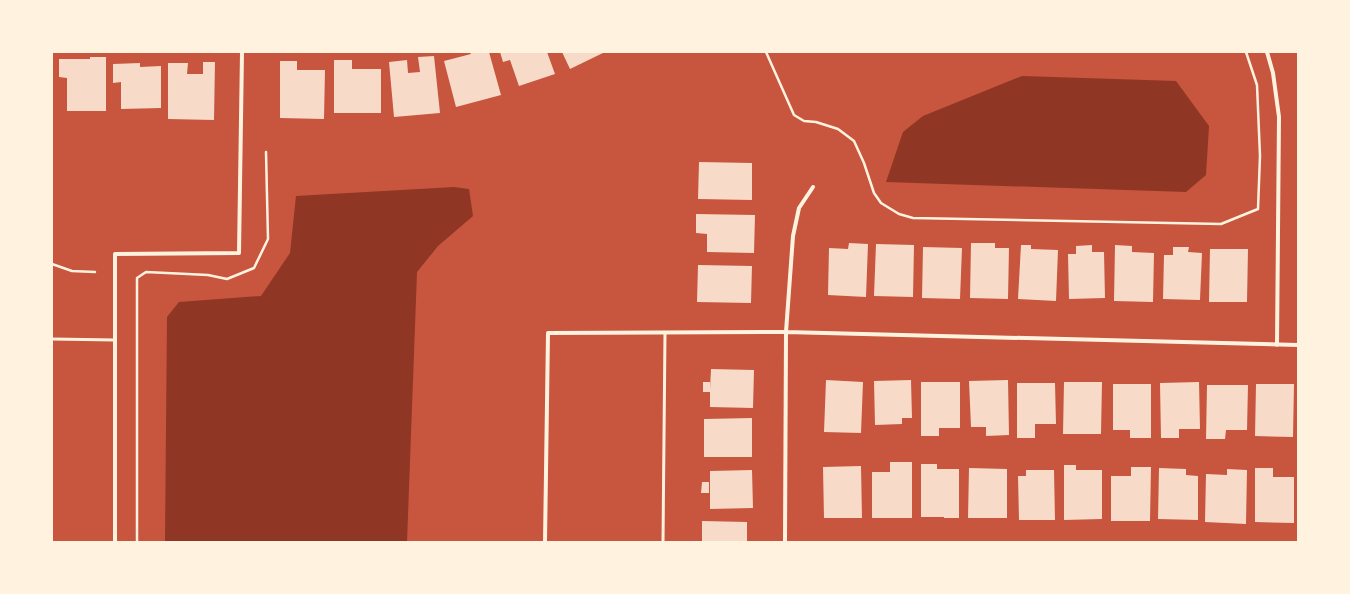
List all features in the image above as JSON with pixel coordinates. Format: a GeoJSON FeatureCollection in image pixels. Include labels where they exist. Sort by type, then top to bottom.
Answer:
{"type":"FeatureCollection","features":[{"type":"Feature","properties":{"kind":"street"},"geometry":{"type":"LineString","coordinates":[[114,542],[115,254],[239,253],[242,52]]}},
{"type":"Feature","properties":{"kind":"street"},"geometry":{"type":"LineString","coordinates":[[1267,52],[1276,95],[1279,124],[1277,345]]}},
{"type":"Feature","properties":{"kind":"street"},"geometry":{"type":"LineString","coordinates":[[785,542],[786,332],[793,236],[799,208],[813,188]]}},
{"type":"Feature","properties":{"kind":"street"},"geometry":{"type":"LineString","coordinates":[[545,542],[548,333],[786,332],[1298,345]]}},
{"type":"Feature","properties":{"kind":"lane"},"geometry":{"type":"LineString","coordinates":[[663,542],[666,333]]}},
{"type":"Feature","properties":{"kind":"lane"},"geometry":{"type":"LineString","coordinates":[[52,339],[115,340]]}},
{"type":"Feature","properties":{"kind":"path"},"geometry":{"type":"LineString","coordinates":[[766,52],[794,115],[804,121],[816,122],[838,129],[854,141],[864,163],[874,192],[881,204],[899,214],[913,218],[1221,224],[1258,209],[1260,156],[1257,85],[1246,52]]}},
{"type":"Feature","properties":{"kind":"path"},"geometry":{"type":"LineString","coordinates":[[137,542],[137,278],[146,272],[208,275],[227,279],[254,268],[268,238],[266,152]]}},
{"type":"Feature","properties":{"kind":"path"},"geometry":{"type":"LineString","coordinates":[[52,264],[72,271],[95,272]]}},
{"type":"Feature","properties":{"kind":"shaded area"},"geometry":{"type":"Polygon","coordinates":[[[1022,76],[1176,81],[1209,126],[1206,175],[1186,192],[886,182],[903,132],[923,116],[1022,76]]]}},
{"type":"Feature","properties":{"kind":"shaded area"},"geometry":{"type":"Polygon","coordinates":[[[454,187],[469,189],[473,216],[438,246],[417,272],[407,542],[165,542],[167,317],[179,302],[261,296],[290,253],[296,196],[454,187]]]}},
{"type":"Feature","properties":{"kind":"building"},"geometry":{"type":"Polygon","coordinates":[[[470,52],[489,52],[501,95],[456,107],[444,61],[471,54],[470,52]]]}},
{"type":"Feature","properties":{"kind":"building"},"geometry":{"type":"Polygon","coordinates":[[[500,52],[547,52],[555,74],[519,86],[510,60],[503,62],[500,52]]]}},
{"type":"Feature","properties":{"kind":"building"},"geometry":{"type":"Polygon","coordinates":[[[562,52],[605,52],[570,69],[562,52]]]}},
{"type":"Feature","properties":{"kind":"building"},"geometry":{"type":"Polygon","coordinates":[[[434,56],[440,113],[394,117],[389,62],[407,60],[408,73],[420,72],[418,57],[434,56]]]}},
{"type":"Feature","properties":{"kind":"building"},"geometry":{"type":"Polygon","coordinates":[[[90,57],[106,57],[106,111],[67,111],[67,78],[59,77],[59,59],[90,59],[90,57]]]}},
{"type":"Feature","properties":{"kind":"building"},"geometry":{"type":"Polygon","coordinates":[[[334,60],[352,60],[352,69],[381,69],[381,113],[334,113],[334,60]]]}},
{"type":"Feature","properties":{"kind":"building"},"geometry":{"type":"Polygon","coordinates":[[[280,61],[297,61],[297,70],[325,70],[324,119],[280,118],[280,61]]]}},
{"type":"Feature","properties":{"kind":"building"},"geometry":{"type":"Polygon","coordinates":[[[203,62],[215,62],[214,120],[168,119],[168,63],[188,63],[187,74],[203,74],[203,62]]]}},
{"type":"Feature","properties":{"kind":"building"},"geometry":{"type":"Polygon","coordinates":[[[140,63],[140,67],[161,66],[161,108],[121,109],[121,82],[113,83],[113,64],[140,63]]]}},
{"type":"Feature","properties":{"kind":"building"},"geometry":{"type":"Polygon","coordinates":[[[699,162],[752,163],[752,200],[698,199],[699,162]]]}},
{"type":"Feature","properties":{"kind":"building"},"geometry":{"type":"Polygon","coordinates":[[[696,214],[755,215],[754,253],[707,252],[707,234],[696,233],[696,214]]]}},
{"type":"Feature","properties":{"kind":"building"},"geometry":{"type":"Polygon","coordinates":[[[849,243],[868,244],[866,297],[828,295],[829,248],[848,249],[849,243]]]}},
{"type":"Feature","properties":{"kind":"building"},"geometry":{"type":"Polygon","coordinates":[[[971,243],[995,243],[995,248],[1009,248],[1008,299],[970,298],[971,243]]]}},
{"type":"Feature","properties":{"kind":"building"},"geometry":{"type":"Polygon","coordinates":[[[876,244],[914,245],[913,297],[874,296],[876,244]]]}},
{"type":"Feature","properties":{"kind":"building"},"geometry":{"type":"Polygon","coordinates":[[[1021,245],[1031,245],[1031,249],[1058,250],[1056,301],[1018,299],[1021,245]]]}},
{"type":"Feature","properties":{"kind":"building"},"geometry":{"type":"Polygon","coordinates":[[[1092,245],[1092,252],[1104,252],[1105,298],[1069,299],[1068,254],[1076,254],[1076,246],[1092,245]]]}},
{"type":"Feature","properties":{"kind":"building"},"geometry":{"type":"Polygon","coordinates":[[[1115,245],[1132,246],[1132,252],[1154,253],[1153,302],[1114,301],[1115,245]]]}},
{"type":"Feature","properties":{"kind":"building"},"geometry":{"type":"Polygon","coordinates":[[[923,247],[962,248],[960,299],[922,298],[923,247]]]}},
{"type":"Feature","properties":{"kind":"building"},"geometry":{"type":"Polygon","coordinates":[[[1173,247],[1189,247],[1188,252],[1202,253],[1200,300],[1163,299],[1164,255],[1173,255],[1173,247]]]}},
{"type":"Feature","properties":{"kind":"building"},"geometry":{"type":"Polygon","coordinates":[[[1210,249],[1248,249],[1247,302],[1209,302],[1210,249]]]}},
{"type":"Feature","properties":{"kind":"building"},"geometry":{"type":"Polygon","coordinates":[[[698,265],[752,266],[751,303],[697,302],[698,265]]]}},
{"type":"Feature","properties":{"kind":"building"},"geometry":{"type":"Polygon","coordinates":[[[711,369],[754,370],[753,408],[710,407],[710,392],[703,392],[703,382],[710,382],[710,389],[711,369]]]}},
{"type":"Feature","properties":{"kind":"building"},"geometry":{"type":"Polygon","coordinates":[[[826,380],[863,382],[861,433],[824,432],[826,380]]]}},
{"type":"Feature","properties":{"kind":"building"},"geometry":{"type":"Polygon","coordinates":[[[911,380],[912,418],[902,418],[902,424],[875,425],[874,381],[911,380]]]}},
{"type":"Feature","properties":{"kind":"building"},"geometry":{"type":"Polygon","coordinates":[[[1008,380],[1009,435],[986,436],[986,427],[971,427],[969,381],[1008,380]]]}},
{"type":"Feature","properties":{"kind":"building"},"geometry":{"type":"Polygon","coordinates":[[[921,382],[960,382],[960,428],[939,428],[939,436],[921,436],[921,382]]]}},
{"type":"Feature","properties":{"kind":"building"},"geometry":{"type":"Polygon","coordinates":[[[1064,382],[1102,382],[1101,434],[1063,434],[1064,382]]]}},
{"type":"Feature","properties":{"kind":"building"},"geometry":{"type":"Polygon","coordinates":[[[1199,382],[1200,429],[1179,429],[1179,438],[1161,438],[1160,383],[1199,382]]]}},
{"type":"Feature","properties":{"kind":"building"},"geometry":{"type":"Polygon","coordinates":[[[1017,383],[1055,383],[1056,424],[1035,424],[1035,438],[1017,438],[1017,383]]]}},
{"type":"Feature","properties":{"kind":"building"},"geometry":{"type":"Polygon","coordinates":[[[1113,384],[1151,384],[1151,438],[1130,438],[1130,430],[1113,430],[1113,384]]]}},
{"type":"Feature","properties":{"kind":"building"},"geometry":{"type":"Polygon","coordinates":[[[1256,384],[1294,384],[1293,437],[1255,436],[1256,384]]]}},
{"type":"Feature","properties":{"kind":"building"},"geometry":{"type":"Polygon","coordinates":[[[1207,385],[1248,385],[1247,430],[1226,430],[1225,439],[1206,439],[1207,385]]]}},
{"type":"Feature","properties":{"kind":"building"},"geometry":{"type":"Polygon","coordinates":[[[752,418],[752,457],[704,457],[704,419],[752,418]]]}},
{"type":"Feature","properties":{"kind":"building"},"geometry":{"type":"Polygon","coordinates":[[[890,462],[912,462],[912,518],[872,518],[872,472],[890,472],[890,462]]]}},
{"type":"Feature","properties":{"kind":"building"},"geometry":{"type":"Polygon","coordinates":[[[921,464],[937,464],[937,469],[959,469],[959,518],[921,517],[921,464]]]}},
{"type":"Feature","properties":{"kind":"building"},"geometry":{"type":"Polygon","coordinates":[[[1064,465],[1076,465],[1076,470],[1102,470],[1102,519],[1064,520],[1064,465]]]}},
{"type":"Feature","properties":{"kind":"building"},"geometry":{"type":"Polygon","coordinates":[[[861,466],[862,518],[824,518],[823,467],[861,466]]]}},
{"type":"Feature","properties":{"kind":"building"},"geometry":{"type":"Polygon","coordinates":[[[1131,467],[1151,467],[1150,521],[1111,521],[1111,476],[1131,476],[1131,467]]]}},
{"type":"Feature","properties":{"kind":"building"},"geometry":{"type":"Polygon","coordinates":[[[969,468],[1007,469],[1007,518],[968,518],[969,468]]]}},
{"type":"Feature","properties":{"kind":"building"},"geometry":{"type":"Polygon","coordinates":[[[1159,468],[1186,469],[1186,475],[1198,476],[1198,520],[1158,519],[1159,468]]]}},
{"type":"Feature","properties":{"kind":"building"},"geometry":{"type":"Polygon","coordinates":[[[1255,468],[1273,468],[1273,477],[1294,477],[1294,523],[1255,522],[1255,468]]]}},
{"type":"Feature","properties":{"kind":"building"},"geometry":{"type":"Polygon","coordinates":[[[1227,469],[1247,470],[1246,524],[1205,522],[1206,474],[1227,475],[1227,469]]]}},
{"type":"Feature","properties":{"kind":"building"},"geometry":{"type":"Polygon","coordinates":[[[752,470],[753,508],[710,509],[710,471],[752,470]]]}},
{"type":"Feature","properties":{"kind":"building"},"geometry":{"type":"Polygon","coordinates":[[[1026,470],[1054,470],[1055,520],[1019,520],[1018,476],[1026,476],[1026,470]]]}},
{"type":"Feature","properties":{"kind":"building"},"geometry":{"type":"Polygon","coordinates":[[[702,482],[709,482],[709,493],[701,493],[702,482]]]}},
{"type":"Feature","properties":{"kind":"building"},"geometry":{"type":"Polygon","coordinates":[[[702,521],[747,522],[747,542],[702,542],[702,521]]]}}]}
